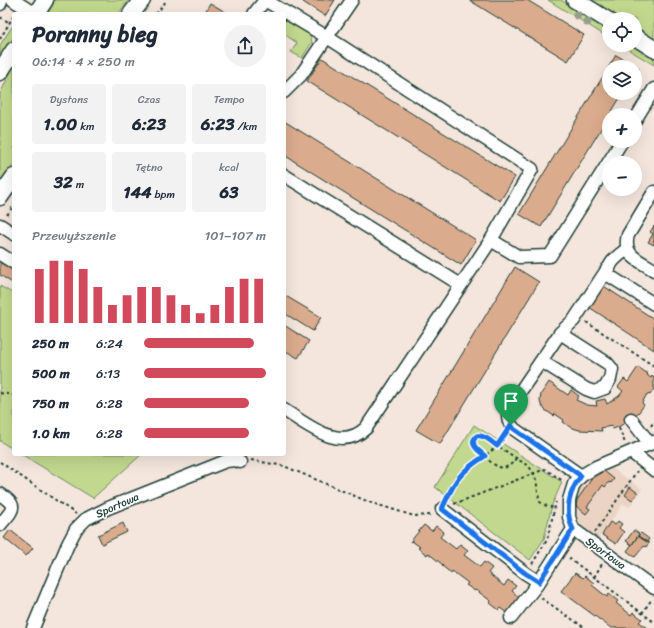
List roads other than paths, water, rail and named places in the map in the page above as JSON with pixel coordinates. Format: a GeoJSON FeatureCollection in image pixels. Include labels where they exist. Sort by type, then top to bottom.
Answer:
{"type":"FeatureCollection","features":[{"type":"Feature","properties":{"kind":"main road"},"geometry":{"type":"LineString","coordinates":[[37,12],[45,0]]}},
{"type":"Feature","properties":{"kind":"main road"},"geometry":{"type":"LineString","coordinates":[[133,12],[142,0]]}},
{"type":"Feature","properties":{"kind":"main road"},"geometry":{"type":"LineString","coordinates":[[576,0],[602,17]]}},
{"type":"Feature","properties":{"kind":"main road"},"geometry":{"type":"LineString","coordinates":[[642,41],[654,49]]}},
{"type":"Feature","properties":{"kind":"main road"},"geometry":{"type":"LineString","coordinates":[[0,72],[12,53]]}},
{"type":"Feature","properties":{"kind":"main road"},"geometry":{"type":"LineString","coordinates":[[0,196],[12,180]]}},
{"type":"Feature","properties":{"kind":"street"},"geometry":{"type":"LineString","coordinates":[[0,4],[1,0]]}},
{"type":"Feature","properties":{"kind":"street"},"geometry":{"type":"LineString","coordinates":[[13,0],[33,12]]}},
{"type":"Feature","properties":{"kind":"street"},"geometry":{"type":"LineString","coordinates":[[256,12],[265,0],[285,12]]}},
{"type":"Feature","properties":{"kind":"street"},"geometry":{"type":"LineString","coordinates":[[286,88],[301,75],[352,0]]}},
{"type":"Feature","properties":{"kind":"street"},"geometry":{"type":"LineString","coordinates":[[286,13],[327,37],[532,170],[491,240],[366,428],[361,433],[354,437],[344,439],[335,438],[326,435],[286,411]]}},
{"type":"Feature","properties":{"kind":"street"},"geometry":{"type":"LineString","coordinates":[[642,109],[654,89]]}},
{"type":"Feature","properties":{"kind":"street"},"geometry":{"type":"LineString","coordinates":[[491,240],[519,257],[550,256],[618,148]]}},
{"type":"Feature","properties":{"kind":"street"},"geometry":{"type":"LineString","coordinates":[[286,176],[461,285]]}},
{"type":"Feature","properties":{"kind":"street"},"geometry":{"type":"LineString","coordinates":[[654,192],[628,235],[626,242],[627,249],[632,256],[654,270]]}},
{"type":"Feature","properties":{"kind":"street"},"geometry":{"type":"LineString","coordinates":[[0,225],[12,233]]}},
{"type":"Feature","properties":{"kind":"street"},"geometry":{"type":"LineString","coordinates":[[576,473],[514,429],[507,415],[509,408],[560,333],[576,316],[614,259],[627,249]]}},
{"type":"Feature","properties":{"kind":"street"},"geometry":{"type":"LineString","coordinates":[[0,254],[12,262]]}},
{"type":"Feature","properties":{"kind":"street"},"geometry":{"type":"LineString","coordinates":[[608,268],[608,275],[654,304]]}},
{"type":"Feature","properties":{"kind":"street"},"geometry":{"type":"LineString","coordinates":[[541,362],[586,389],[594,392],[605,388],[610,379],[612,369],[607,363],[560,333]]}},
{"type":"Feature","properties":{"kind":"street"},"geometry":{"type":"LineString","coordinates":[[576,473],[591,469],[652,443],[631,419]]}},
{"type":"Feature","properties":{"kind":"street"},"geometry":{"type":"LineString","coordinates":[[631,452],[654,470]]}},
{"type":"Feature","properties":{"kind":"street","name":"Sportowa"},"geometry":{"type":"LineString","coordinates":[[33,628],[68,544],[76,529],[85,520],[96,513],[226,461],[236,460],[240,462]]}},
{"type":"Feature","properties":{"kind":"street"},"geometry":{"type":"LineString","coordinates":[[510,618],[539,582],[573,529],[569,517],[569,500],[576,473]]}},
{"type":"Feature","properties":{"kind":"street"},"geometry":{"type":"LineString","coordinates":[[0,494],[11,501],[12,506],[11,511],[0,525]]}},
{"type":"Feature","properties":{"kind":"street"},"geometry":{"type":"LineString","coordinates":[[442,509],[525,573],[539,582]]}},
{"type":"Feature","properties":{"kind":"street","name":"Sportowa"},"geometry":{"type":"LineString","coordinates":[[573,529],[654,588]]}}]}
